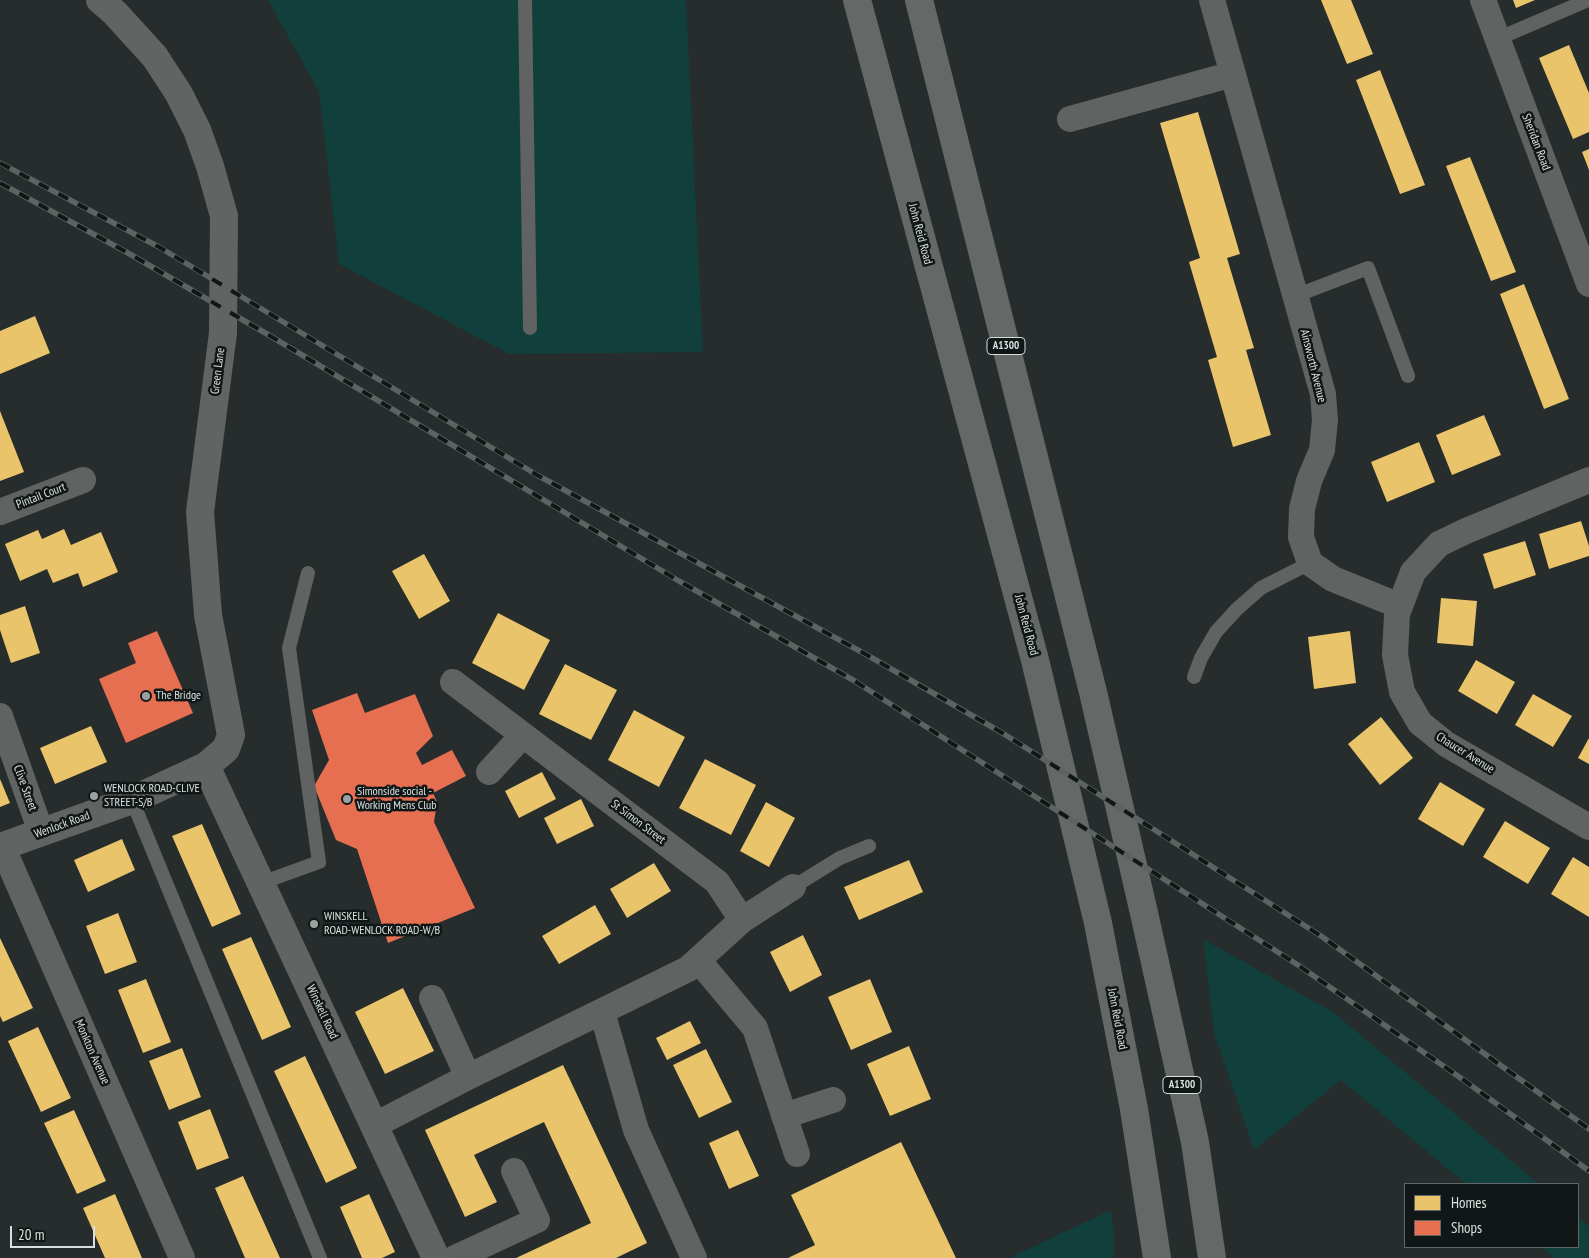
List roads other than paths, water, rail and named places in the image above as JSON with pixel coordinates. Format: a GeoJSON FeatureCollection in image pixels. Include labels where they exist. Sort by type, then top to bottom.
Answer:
{"type":"FeatureCollection","features":[{"type":"Feature","properties":{"kind":"highway","name":"John Reid Road"},"geometry":{"type":"LineString","coordinates":[[857,0],[1035,660],[1098,923],[1134,1110],[1157,1258]]}},
{"type":"Feature","properties":{"kind":"highway","name":"A1300"},"geometry":{"type":"LineString","coordinates":[[919,0],[1093,692],[1195,1142],[1212,1258]]}},
{"type":"Feature","properties":{"kind":"street","name":"Green Lane"},"geometry":{"type":"LineString","coordinates":[[100,0],[155,57],[179,94],[197,130],[210,166],[224,216],[223,333],[200,512],[208,614],[231,735],[226,749],[206,766]]}},
{"type":"Feature","properties":{"kind":"street","name":"Ainsworth Avenue"},"geometry":{"type":"LineString","coordinates":[[1212,0],[1323,394],[1325,420],[1322,450],[1309,482],[1302,509],[1302,537],[1310,563]]}},
{"type":"Feature","properties":{"kind":"street","name":"Sheridan Road"},"geometry":{"type":"LineString","coordinates":[[1482,0],[1589,284]]}},
{"type":"Feature","properties":{"kind":"street"},"geometry":{"type":"LineString","coordinates":[[1070,119],[1233,74]]}},
{"type":"Feature","properties":{"kind":"street","name":"Pintail Court"},"geometry":{"type":"LineString","coordinates":[[0,512],[83,480]]}},
{"type":"Feature","properties":{"kind":"street","name":"Chaucer Avenue"},"geometry":{"type":"LineString","coordinates":[[1589,480],[1439,544],[1413,572],[1397,614],[1395,655],[1402,692],[1420,723],[1446,744],[1589,827]]}},
{"type":"Feature","properties":{"kind":"street"},"geometry":{"type":"LineString","coordinates":[[1310,563],[1333,579],[1400,606]]}},
{"type":"Feature","properties":{"kind":"street","name":"St Simon Street"},"geometry":{"type":"LineString","coordinates":[[453,682],[717,882],[742,920]]}},
{"type":"Feature","properties":{"kind":"street","name":"Clive Street"},"geometry":{"type":"LineString","coordinates":[[0,716],[5,744],[41,832]]}},
{"type":"Feature","properties":{"kind":"street"},"geometry":{"type":"LineString","coordinates":[[489,772],[523,735]]}},
{"type":"Feature","properties":{"kind":"street","name":"Wenlock Road"},"geometry":{"type":"LineString","coordinates":[[1,847],[132,800],[206,766]]}},
{"type":"Feature","properties":{"kind":"street","name":"Winskell Road"},"geometry":{"type":"LineString","coordinates":[[206,766],[436,1258]]}},
{"type":"Feature","properties":{"kind":"street","name":"Monkton Avenue"},"geometry":{"type":"LineString","coordinates":[[1,847],[182,1258]]}},
{"type":"Feature","properties":{"kind":"street"},"geometry":{"type":"LineString","coordinates":[[375,1125],[688,969],[742,920],[793,887]]}},
{"type":"Feature","properties":{"kind":"street"},"geometry":{"type":"LineString","coordinates":[[698,960],[755,1028],[797,1154]]}},
{"type":"Feature","properties":{"kind":"street"},"geometry":{"type":"LineString","coordinates":[[432,998],[468,1077]]}},
{"type":"Feature","properties":{"kind":"street"},"geometry":{"type":"LineString","coordinates":[[602,1012],[636,1130],[694,1258]]}},
{"type":"Feature","properties":{"kind":"street"},"geometry":{"type":"LineString","coordinates":[[784,1116],[834,1100]]}},
{"type":"Feature","properties":{"kind":"street"},"geometry":{"type":"LineString","coordinates":[[455,1258],[537,1220],[514,1171]]}},
{"type":"Feature","properties":{"kind":"lane"},"geometry":{"type":"LineString","coordinates":[[525,0],[530,328]]}},
{"type":"Feature","properties":{"kind":"lane"},"geometry":{"type":"LineString","coordinates":[[1497,39],[1588,0]]}},
{"type":"Feature","properties":{"kind":"lane"},"geometry":{"type":"LineString","coordinates":[[1295,296],[1368,268],[1408,376]]}},
{"type":"Feature","properties":{"kind":"lane"},"geometry":{"type":"LineString","coordinates":[[1194,677],[1201,658],[1216,632],[1237,609],[1261,588],[1310,563]]}},
{"type":"Feature","properties":{"kind":"lane"},"geometry":{"type":"LineString","coordinates":[[261,883],[319,862],[289,648],[308,573]]}},
{"type":"Feature","properties":{"kind":"lane"},"geometry":{"type":"LineString","coordinates":[[132,800],[320,1258]]}},
{"type":"Feature","properties":{"kind":"lane"},"geometry":{"type":"LineString","coordinates":[[793,887],[840,858],[869,846]]}},
{"type":"Feature","properties":{"kind":"railway"},"geometry":{"type":"LineString","coordinates":[[0,163],[159,247],[537,475],[867,655],[1004,734],[1321,936],[1589,1129]]}},
{"type":"Feature","properties":{"kind":"railway"},"geometry":{"type":"LineString","coordinates":[[0,183],[128,253],[679,581],[853,680],[1298,965],[1465,1081],[1589,1171]]}},
{"type":"Feature","properties":{"kind":"place","name":"The Bridge"},"geometry":{"type":"Point","coordinates":[146,696]}},
{"type":"Feature","properties":{"kind":"place","name":"WENLOCK ROAD-CLIVE STREET-S/B"},"geometry":{"type":"Point","coordinates":[94,796]}},
{"type":"Feature","properties":{"kind":"place","name":"Simonside social - Working Mens Club"},"geometry":{"type":"Point","coordinates":[347,799]}},
{"type":"Feature","properties":{"kind":"place","name":"WINSKELL ROAD-WENLOCK ROAD-W/B"},"geometry":{"type":"Point","coordinates":[314,924]}}]}
